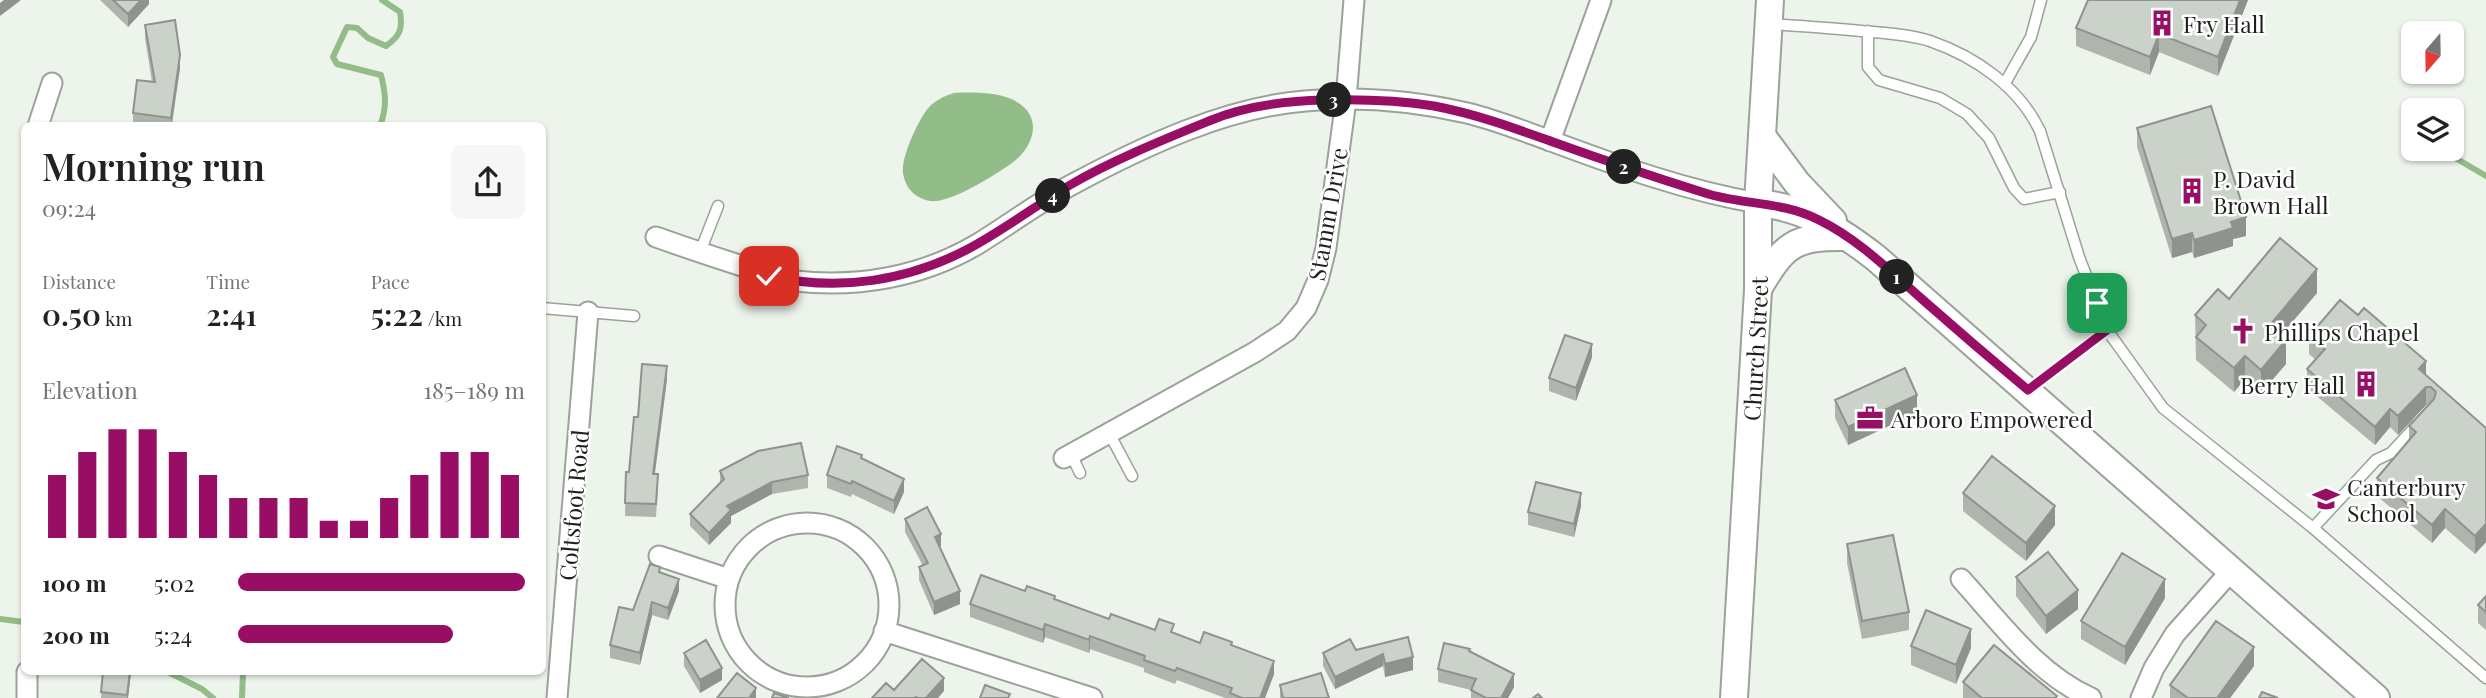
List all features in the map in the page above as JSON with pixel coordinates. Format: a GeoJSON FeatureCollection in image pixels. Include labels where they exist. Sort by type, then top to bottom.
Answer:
{"type":"FeatureCollection","features":[{"type":"Feature","properties":{"kind":"street","name":"Stamm Drive"},"geometry":{"type":"LineString","coordinates":[[1067,456],[1255,352],[1287,331],[1306,309],[1318,280],[1326,248],[1346,100],[1354,0]]}},
{"type":"Feature","properties":{"kind":"street"},"geometry":{"type":"LineString","coordinates":[[1550,141],[1601,0]]}},
{"type":"Feature","properties":{"kind":"street","name":"Church Street"},"geometry":{"type":"LineString","coordinates":[[1734,698],[1758,290],[1758,203],[1769,12]]}},
{"type":"Feature","properties":{"kind":"street"},"geometry":{"type":"LineString","coordinates":[[39,122],[52,83]]}},
{"type":"Feature","properties":{"kind":"street"},"geometry":{"type":"LineString","coordinates":[[656,237],[793,281],[834,284],[875,282],[944,261],[973,246],[1073,183],[1213,119],[1263,106],[1305,100],[1401,101],[1435,106],[1506,124],[1711,195],[1795,209],[1848,237],[1876,258],[2028,390],[2375,698]]}},
{"type":"Feature","properties":{"kind":"street"},"geometry":{"type":"LineString","coordinates":[[1762,136],[1797,183],[1848,237]]}},
{"type":"Feature","properties":{"kind":"street"},"geometry":{"type":"LineString","coordinates":[[1758,290],[1783,252],[1798,241],[1818,236],[1848,237]]}},
{"type":"Feature","properties":{"kind":"street","name":"Coltsfoot Road"},"geometry":{"type":"LineString","coordinates":[[557,698],[589,312]]}},
{"type":"Feature","properties":{"kind":"street"},"geometry":{"type":"LineString","coordinates":[[801,523],[833,528],[861,544],[880,569],[889,600],[884,631],[869,659],[843,678],[812,687],[781,683],[753,667],[741,655],[733,641],[725,611],[729,579],[745,551],[770,532],[801,523]]}},
{"type":"Feature","properties":{"kind":"street"},"geometry":{"type":"LineString","coordinates":[[659,556],[729,579]]}},
{"type":"Feature","properties":{"kind":"street"},"geometry":{"type":"LineString","coordinates":[[2140,698],[2154,668],[2175,634],[2231,571]]}},
{"type":"Feature","properties":{"kind":"street"},"geometry":{"type":"LineString","coordinates":[[1961,579],[2029,655],[2056,679],[2091,698]]}},
{"type":"Feature","properties":{"kind":"street"},"geometry":{"type":"LineString","coordinates":[[884,631],[1092,698]]}},
{"type":"Feature","properties":{"kind":"street"},"geometry":{"type":"LineString","coordinates":[[27,675],[27,698]]}},
{"type":"Feature","properties":{"kind":"lane"},"geometry":{"type":"LineString","coordinates":[[2005,83],[2031,37],[2040,0]]}},
{"type":"Feature","properties":{"kind":"lane"},"geometry":{"type":"LineString","coordinates":[[1769,12],[1929,40],[1968,58],[2005,83],[2034,119],[2079,257],[2107,330],[2163,408],[2314,528],[2486,678]]}},
{"type":"Feature","properties":{"kind":"lane"},"geometry":{"type":"LineString","coordinates":[[1868,31],[1868,67],[1879,80],[1940,98],[1967,114],[1989,138],[2007,169],[2014,188],[2024,199],[2060,192]]}},
{"type":"Feature","properties":{"kind":"lane"},"geometry":{"type":"LineString","coordinates":[[700,252],[718,206]]}},
{"type":"Feature","properties":{"kind":"lane"},"geometry":{"type":"LineString","coordinates":[[546,308],[634,316]]}},
{"type":"Feature","properties":{"kind":"lane"},"geometry":{"type":"LineString","coordinates":[[2028,390],[2107,330]]}},
{"type":"Feature","properties":{"kind":"lane"},"geometry":{"type":"LineString","coordinates":[[2314,528],[2376,460],[2391,453],[2429,412]]}},
{"type":"Feature","properties":{"kind":"lane"},"geometry":{"type":"LineString","coordinates":[[1108,433],[1132,476]]}},
{"type":"Feature","properties":{"kind":"lane"},"geometry":{"type":"LineString","coordinates":[[1067,456],[1080,473]]}},
{"type":"Feature","properties":{"kind":"shaded area"},"geometry":{"type":"Polygon","coordinates":[[[954,93],[995,94],[1017,102],[1031,116],[1033,133],[1019,157],[996,174],[954,196],[936,201],[926,200],[914,194],[906,183],[903,173],[905,157],[926,111],[936,101],[954,93]]]}},
{"type":"Feature","properties":{"kind":"building"},"geometry":{"type":"Polygon","coordinates":[[[113,0],[141,0],[128,14],[113,0]]]}},
{"type":"Feature","properties":{"kind":"building","name":"Fry Hall"},"geometry":{"type":"Polygon","coordinates":[[[2088,0],[2240,0],[2218,57],[2159,34],[2150,57],[2076,28],[2088,0]]]}},
{"type":"Feature","properties":{"kind":"building"},"geometry":{"type":"Polygon","coordinates":[[[175,20],[180,55],[171,118],[133,113],[137,80],[155,82],[145,25],[175,20]]]}},
{"type":"Feature","properties":{"kind":"building","name":"P. David Brown Hall"},"geometry":{"type":"Polygon","coordinates":[[[2211,106],[2246,217],[2231,222],[2233,228],[2194,240],[2192,233],[2172,239],[2137,128],[2211,106]]]}},
{"type":"Feature","properties":{"kind":"building","name":"Phillips Chapel"},"geometry":{"type":"Polygon","coordinates":[[[2280,238],[2317,269],[2269,326],[2286,340],[2261,370],[2245,356],[2234,368],[2196,337],[2206,325],[2195,315],[2218,289],[2229,299],[2280,238]]]}},
{"type":"Feature","properties":{"kind":"building"},"geometry":{"type":"Polygon","coordinates":[[[2340,300],[2358,315],[2364,308],[2426,361],[2419,369],[2486,428],[2486,524],[2475,536],[2445,509],[2432,525],[2377,478],[2416,432],[2409,426],[2434,399],[2436,392],[2431,387],[2426,387],[2398,416],[2390,409],[2375,427],[2307,369],[2325,349],[2309,336],[2340,300]]]}},
{"type":"Feature","properties":{"kind":"building"},"geometry":{"type":"Polygon","coordinates":[[[1565,335],[1592,344],[1576,388],[1549,378],[1565,335]]]}},
{"type":"Feature","properties":{"kind":"building"},"geometry":{"type":"Polygon","coordinates":[[[642,364],[667,366],[653,474],[658,474],[656,504],[625,503],[626,472],[629,472],[634,417],[638,417],[642,364]]]}},
{"type":"Feature","properties":{"kind":"building"},"geometry":{"type":"Polygon","coordinates":[[[1905,368],[1917,395],[1848,427],[1835,400],[1905,368]]]}},
{"type":"Feature","properties":{"kind":"building"},"geometry":{"type":"Polygon","coordinates":[[[801,443],[808,475],[772,482],[727,506],[731,510],[709,533],[690,514],[724,479],[720,471],[758,451],[801,443]]]}},
{"type":"Feature","properties":{"kind":"building"},"geometry":{"type":"Polygon","coordinates":[[[837,446],[862,455],[861,458],[904,479],[894,501],[852,481],[851,484],[827,475],[837,446]]]}},
{"type":"Feature","properties":{"kind":"building"},"geometry":{"type":"Polygon","coordinates":[[[1992,456],[2055,506],[2026,543],[1963,493],[1992,456]]]}},
{"type":"Feature","properties":{"kind":"building"},"geometry":{"type":"Polygon","coordinates":[[[1536,482],[1581,493],[1574,524],[1528,512],[1536,482]]]}},
{"type":"Feature","properties":{"kind":"building"},"geometry":{"type":"Polygon","coordinates":[[[927,507],[941,534],[935,537],[960,591],[934,602],[919,567],[928,563],[905,519],[927,507]]]}},
{"type":"Feature","properties":{"kind":"building"},"geometry":{"type":"Polygon","coordinates":[[[1893,535],[1909,612],[1862,621],[1847,544],[1893,535]]]}},
{"type":"Feature","properties":{"kind":"building"},"geometry":{"type":"Polygon","coordinates":[[[2048,552],[2078,590],[2046,616],[2016,577],[2048,552]]]}},
{"type":"Feature","properties":{"kind":"building"},"geometry":{"type":"Polygon","coordinates":[[[2122,553],[2165,579],[2125,647],[2081,621],[2122,553]]]}},
{"type":"Feature","properties":{"kind":"building"},"geometry":{"type":"Polygon","coordinates":[[[650,564],[660,567],[659,572],[679,579],[668,608],[652,602],[640,653],[610,645],[619,607],[633,610],[650,564]]]}},
{"type":"Feature","properties":{"kind":"building"},"geometry":{"type":"Polygon","coordinates":[[[981,575],[1025,591],[1027,586],[1109,619],[1111,614],[1155,630],[1159,619],[1174,624],[1171,632],[1200,643],[1204,632],[1274,661],[1260,698],[1242,698],[1230,693],[1232,688],[1177,668],[1175,671],[1144,660],[1145,656],[1090,636],[1089,640],[1045,624],[1043,630],[970,604],[981,575]]]}},
{"type":"Feature","properties":{"kind":"building"},"geometry":{"type":"Polygon","coordinates":[[[2486,596],[2486,612],[2478,605],[2486,596]]]}},
{"type":"Feature","properties":{"kind":"building"},"geometry":{"type":"Polygon","coordinates":[[[1926,610],[1971,629],[1956,665],[1911,646],[1926,610]]]}},
{"type":"Feature","properties":{"kind":"building"},"geometry":{"type":"Polygon","coordinates":[[[2216,621],[2254,647],[2217,698],[2188,698],[2170,685],[2216,621]]]}},
{"type":"Feature","properties":{"kind":"building"},"geometry":{"type":"Polygon","coordinates":[[[1408,637],[1413,657],[1385,664],[1383,654],[1335,677],[1323,653],[1350,639],[1356,650],[1408,637]]]}},
{"type":"Feature","properties":{"kind":"building"},"geometry":{"type":"Polygon","coordinates":[[[706,640],[722,668],[700,680],[684,653],[706,640]]]}},
{"type":"Feature","properties":{"kind":"building"},"geometry":{"type":"Polygon","coordinates":[[[1444,643],[1470,649],[1469,651],[1514,674],[1501,698],[1486,698],[1471,690],[1476,679],[1438,669],[1444,643]]]}},
{"type":"Feature","properties":{"kind":"building"},"geometry":{"type":"Polygon","coordinates":[[[1994,645],[2057,696],[1982,698],[1963,682],[1994,645]]]}},
{"type":"Feature","properties":{"kind":"building"},"geometry":{"type":"Polygon","coordinates":[[[922,659],[944,678],[926,698],[872,698],[886,683],[894,690],[922,659]]]}},
{"type":"Feature","properties":{"kind":"building"},"geometry":{"type":"Polygon","coordinates":[[[737,673],[756,688],[749,698],[717,698],[737,673]]]}},
{"type":"Feature","properties":{"kind":"building"},"geometry":{"type":"Polygon","coordinates":[[[1321,673],[1329,698],[1283,698],[1280,685],[1321,673]]]}},
{"type":"Feature","properties":{"kind":"building"},"geometry":{"type":"Polygon","coordinates":[[[103,675],[130,675],[127,695],[101,692],[103,675]]]}},
{"type":"Feature","properties":{"kind":"building"},"geometry":{"type":"Polygon","coordinates":[[[985,685],[1010,694],[1008,698],[980,698],[985,685]]]}},
{"type":"Feature","properties":{"kind":"building"},"geometry":{"type":"Polygon","coordinates":[[[2262,692],[2278,698],[2259,698],[2262,692]]]}},
{"type":"Feature","properties":{"kind":"building"},"geometry":{"type":"Polygon","coordinates":[[[774,693],[789,698],[772,698],[774,693]]]}},
{"type":"Feature","properties":{"kind":"waterway"},"geometry":{"type":"LineString","coordinates":[[381,122],[385,101],[381,75],[337,64],[333,57],[347,27],[357,28],[368,38],[386,46],[395,39],[401,28],[400,12],[382,0]]}},
{"type":"Feature","properties":{"kind":"waterway"},"geometry":{"type":"LineString","coordinates":[[2460,161],[2486,176]]}},
{"type":"Feature","properties":{"kind":"waterway"},"geometry":{"type":"LineString","coordinates":[[0,619],[21,622]]}},
{"type":"Feature","properties":{"kind":"waterway"},"geometry":{"type":"LineString","coordinates":[[174,675],[202,689],[213,698]]}},
{"type":"Feature","properties":{"kind":"waterway"},"geometry":{"type":"LineString","coordinates":[[242,698],[243,675]]}},
{"type":"Feature","properties":{"kind":"place","name":"Fry Hall"},"geometry":{"type":"Point","coordinates":[2162,23]}},
{"type":"Feature","properties":{"kind":"place","name":"P. David Brown Hall"},"geometry":{"type":"Point","coordinates":[2192,191]}},
{"type":"Feature","properties":{"kind":"place","name":"Phillips Chapel"},"geometry":{"type":"Point","coordinates":[2243,331]}},
{"type":"Feature","properties":{"kind":"place","name":"Berry Hall"},"geometry":{"type":"Point","coordinates":[2366,384]}},
{"type":"Feature","properties":{"kind":"place","name":"Arboro Empowered"},"geometry":{"type":"Point","coordinates":[1870,418]}},
{"type":"Feature","properties":{"kind":"place","name":"Canterbury School"},"geometry":{"type":"Point","coordinates":[2326,499]}},
{"type":"Feature","properties":{"kind":"route"},"geometry":{"type":"LineString","coordinates":[[769,276],[834,284],[875,282],[920,270],[973,246],[1073,183],[1213,119],[1263,106],[1305,100],[1371,99],[1435,106],[1468,114],[1506,124],[1711,195],[1795,209],[1848,237],[1876,258],[2028,390],[2107,330],[2097,303]]}}]}
